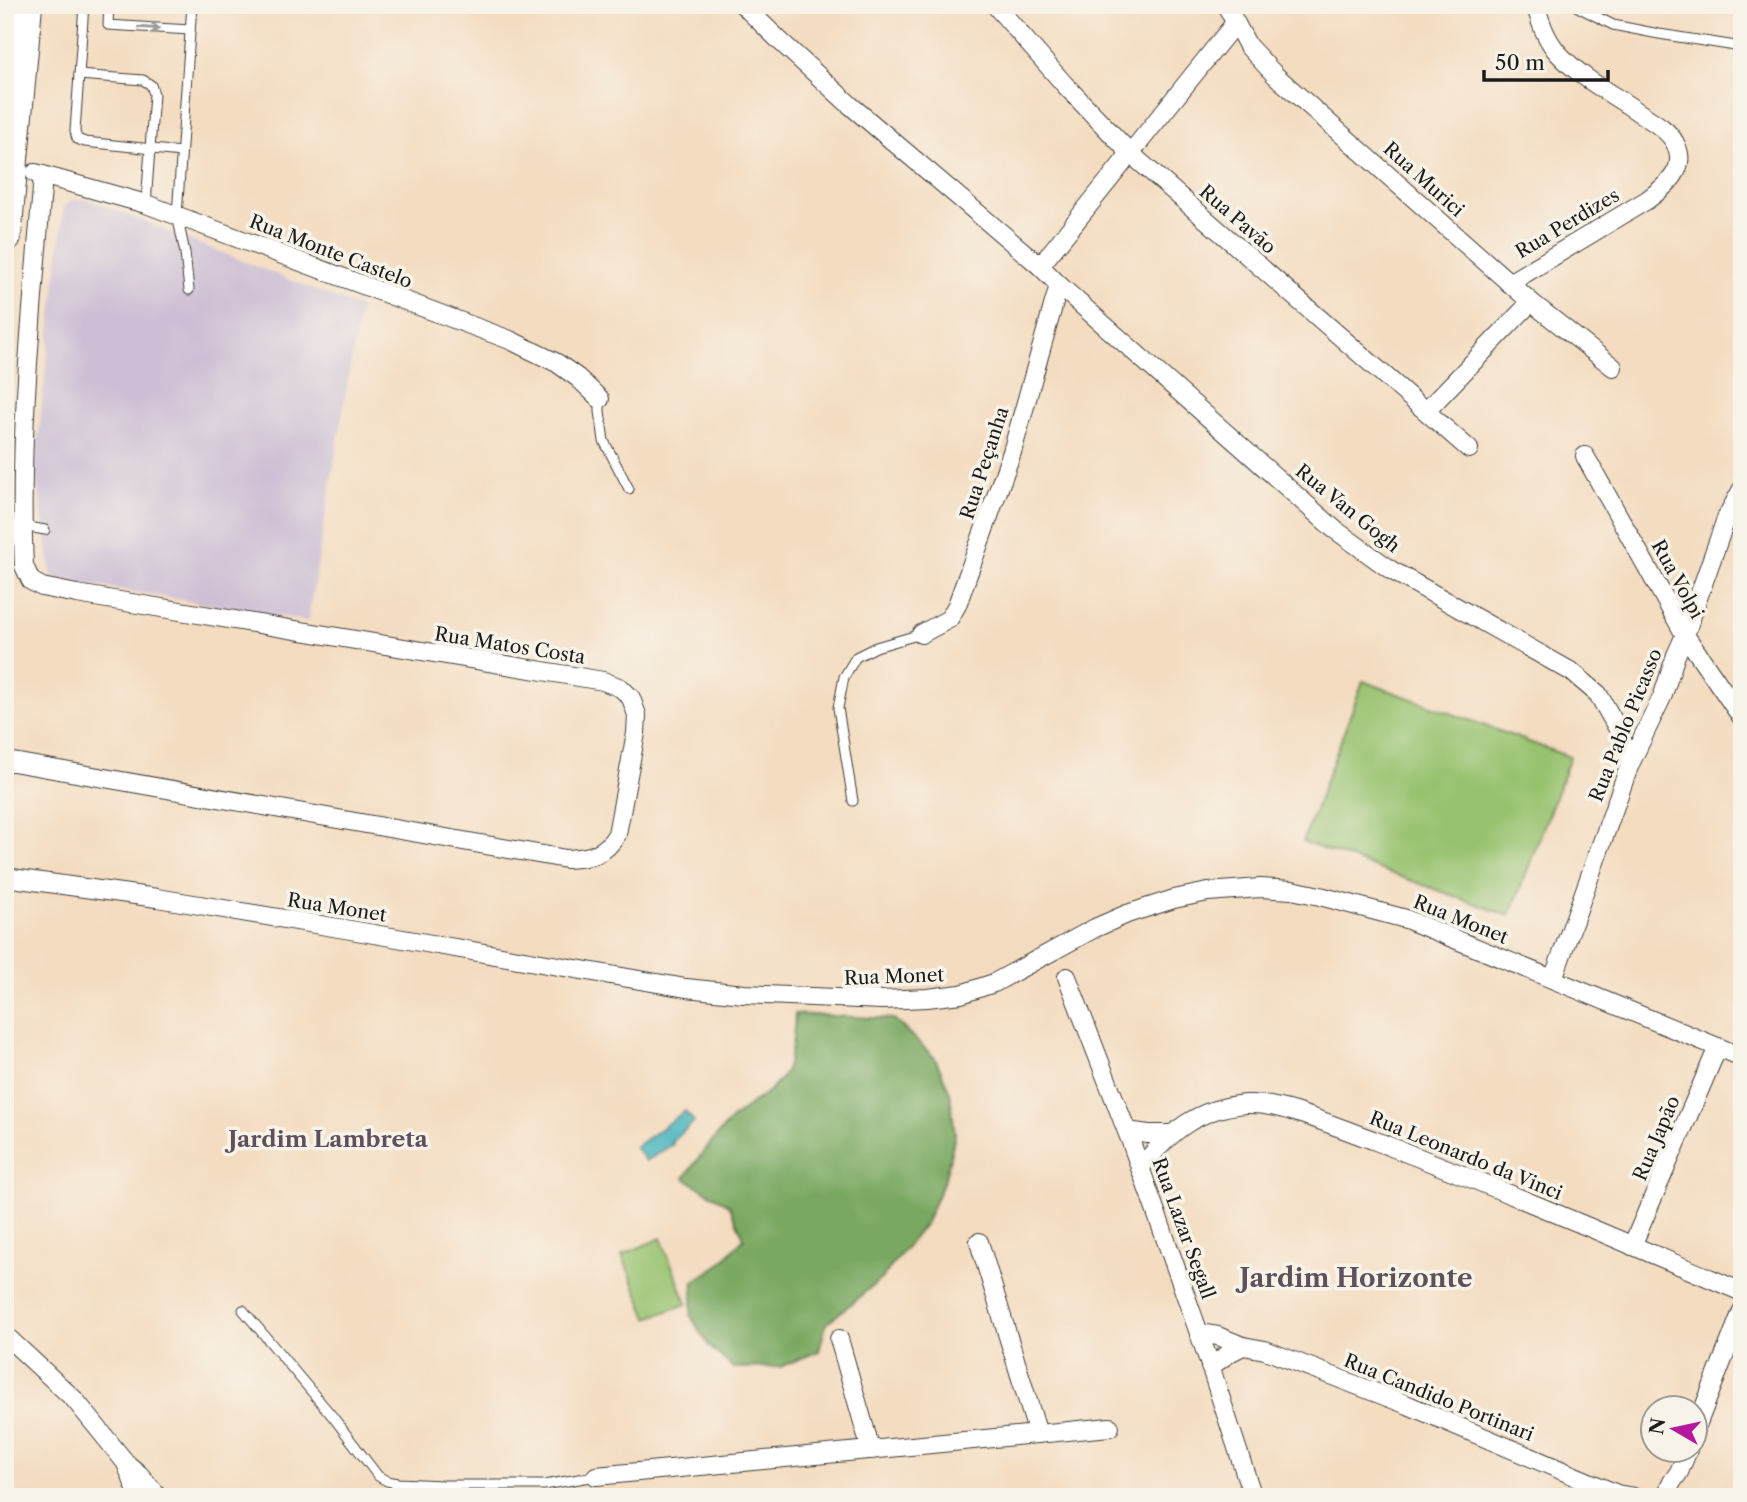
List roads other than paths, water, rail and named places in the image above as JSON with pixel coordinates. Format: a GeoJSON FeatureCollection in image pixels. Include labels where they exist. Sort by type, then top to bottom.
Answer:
{"type":"FeatureCollection","features":[{"type":"Feature","properties":{"kind":"highway"},"geometry":{"type":"LineString","coordinates":[[5,236],[26,5]]}},
{"type":"Feature","properties":{"kind":"street","name":"Rua Van Gogh"},"geometry":{"type":"LineString","coordinates":[[743,5],[850,105],[1040,266],[1334,529],[1391,570],[1572,672],[1598,694],[1618,729],[1630,764]]}},
{"type":"Feature","properties":{"kind":"street","name":"Rua Pavão"},"geometry":{"type":"LineString","coordinates":[[995,5],[1065,85],[1131,154],[1469,449]]}},
{"type":"Feature","properties":{"kind":"street","name":"Rua Murici"},"geometry":{"type":"LineString","coordinates":[[1226,5],[1248,46],[1276,76],[1531,302],[1613,367]]}},
{"type":"Feature","properties":{"kind":"street","name":"Rua Perdizes"},"geometry":{"type":"LineString","coordinates":[[1509,283],[1647,200],[1667,186],[1675,176],[1678,166],[1679,154],[1675,141],[1663,129],[1587,78],[1559,54],[1542,29],[1536,5]]}},
{"type":"Feature","properties":{"kind":"street"},"geometry":{"type":"LineString","coordinates":[[1040,266],[1235,23]]}},
{"type":"Feature","properties":{"kind":"street"},"geometry":{"type":"LineString","coordinates":[[9,195],[38,174],[15,139]]}},
{"type":"Feature","properties":{"kind":"street","name":"Rua Monte Castelo"},"geometry":{"type":"LineString","coordinates":[[38,174],[146,204],[510,340],[556,363],[578,378],[600,399]]}},
{"type":"Feature","properties":{"kind":"street","name":"Rua Matos Costa"},"geometry":{"type":"LineString","coordinates":[[9,762],[566,859],[580,858],[597,854],[610,846],[617,834],[637,715],[631,698],[621,688],[603,681],[104,599],[42,587],[31,581],[24,566],[23,458],[38,174]]}},
{"type":"Feature","properties":{"kind":"street","name":"Rua Peçanha"},"geometry":{"type":"LineString","coordinates":[[921,634],[949,620],[957,605],[1012,452],[1059,285]]}},
{"type":"Feature","properties":{"kind":"street"},"geometry":{"type":"LineString","coordinates":[[1427,410],[1531,302]]}},
{"type":"Feature","properties":{"kind":"street","name":"Rua Volpi"},"geometry":{"type":"LineString","coordinates":[[1585,456],[1685,635],[1742,718]]}},
{"type":"Feature","properties":{"kind":"street","name":"Rua Pablo Picasso"},"geometry":{"type":"LineString","coordinates":[[1553,979],[1630,764],[1663,695],[1727,516],[1742,489]]}},
{"type":"Feature","properties":{"kind":"street","name":"Rua Monet"},"geometry":{"type":"LineString","coordinates":[[5,877],[318,924],[686,988],[744,994],[882,1000],[961,993],[994,983],[1096,928],[1126,914],[1174,899],[1260,888],[1292,890],[1406,919],[1742,1057]]}},
{"type":"Feature","properties":{"kind":"street","name":"Rua Lazar Segall"},"geometry":{"type":"LineString","coordinates":[[1067,977],[1127,1131],[1199,1333],[1253,1497]]}},
{"type":"Feature","properties":{"kind":"street","name":"Rua Japão"},"geometry":{"type":"LineString","coordinates":[[1632,1246],[1718,1047]]}},
{"type":"Feature","properties":{"kind":"street","name":"Rua Leonardo da Vinci"},"geometry":{"type":"LineString","coordinates":[[1140,1168],[1171,1134],[1191,1119],[1222,1108],[1248,1104],[1271,1107],[1303,1115],[1462,1173],[1742,1292]]}},
{"type":"Feature","properties":{"kind":"street"},"geometry":{"type":"LineString","coordinates":[[1127,1131],[1148,1135],[1171,1134]]}},
{"type":"Feature","properties":{"kind":"street"},"geometry":{"type":"LineString","coordinates":[[979,1242],[1038,1434]]}},
{"type":"Feature","properties":{"kind":"street"},"geometry":{"type":"LineString","coordinates":[[1708,1399],[1742,1311]]}},
{"type":"Feature","properties":{"kind":"street","name":"Rua Candido Portinari"},"geometry":{"type":"LineString","coordinates":[[1199,1333],[1265,1350],[1408,1405],[1624,1496]]}},
{"type":"Feature","properties":{"kind":"street"},"geometry":{"type":"LineString","coordinates":[[5,1335],[75,1400],[126,1463],[159,1497]]}},
{"type":"Feature","properties":{"kind":"street"},"geometry":{"type":"LineString","coordinates":[[839,1339],[871,1450]]}},
{"type":"Feature","properties":{"kind":"street"},"geometry":{"type":"LineString","coordinates":[[1210,1367],[1243,1346]]}},
{"type":"Feature","properties":{"kind":"street"},"geometry":{"type":"LineString","coordinates":[[596,1476],[1110,1427]]}},
{"type":"Feature","properties":{"kind":"street"},"geometry":{"type":"LineString","coordinates":[[126,1463],[139,1497]]}},
{"type":"Feature","properties":{"kind":"street"},"geometry":{"type":"LineString","coordinates":[[1665,1497],[1682,1464]]}},
{"type":"Feature","properties":{"kind":"street"},"geometry":{"type":"LineString","coordinates":[[1679,1472],[1679,1497]]}},
{"type":"Feature","properties":{"kind":"lane"},"geometry":{"type":"LineString","coordinates":[[84,5],[75,131],[77,139],[181,152]]}},
{"type":"Feature","properties":{"kind":"lane"},"geometry":{"type":"LineString","coordinates":[[109,5],[108,25],[190,30]]}},
{"type":"Feature","properties":{"kind":"lane"},"geometry":{"type":"LineString","coordinates":[[189,290],[177,215],[192,5]]}},
{"type":"Feature","properties":{"kind":"lane"},"geometry":{"type":"LineString","coordinates":[[1574,5],[1613,25],[1742,47]]}},
{"type":"Feature","properties":{"kind":"lane"},"geometry":{"type":"LineString","coordinates":[[79,75],[143,80],[151,85],[154,94],[146,204]]}},
{"type":"Feature","properties":{"kind":"lane"},"geometry":{"type":"LineString","coordinates":[[600,399],[604,442],[629,489]]}},
{"type":"Feature","properties":{"kind":"lane"},"geometry":{"type":"LineString","coordinates":[[23,527],[45,530]]}},
{"type":"Feature","properties":{"kind":"lane"},"geometry":{"type":"LineString","coordinates":[[853,801],[838,708],[844,677],[856,657],[921,634]]}},
{"type":"Feature","properties":{"kind":"lane"},"geometry":{"type":"LineString","coordinates":[[243,1310],[333,1417],[378,1476],[387,1481],[443,1485],[544,1485],[596,1476]]}},
{"type":"Feature","properties":{"kind":"water"},"geometry":{"type":"Polygon","coordinates":[[[685,1111],[694,1122],[672,1141],[673,1144],[646,1161],[635,1147],[685,1111]]]}},
{"type":"Feature","properties":{"kind":"district","name":"Jardim Lambreta"},"geometry":{"type":"Point","coordinates":[328,1139]}},
{"type":"Feature","properties":{"kind":"district","name":"Jardim Horizonte"},"geometry":{"type":"Point","coordinates":[1356,1278]}}]}
